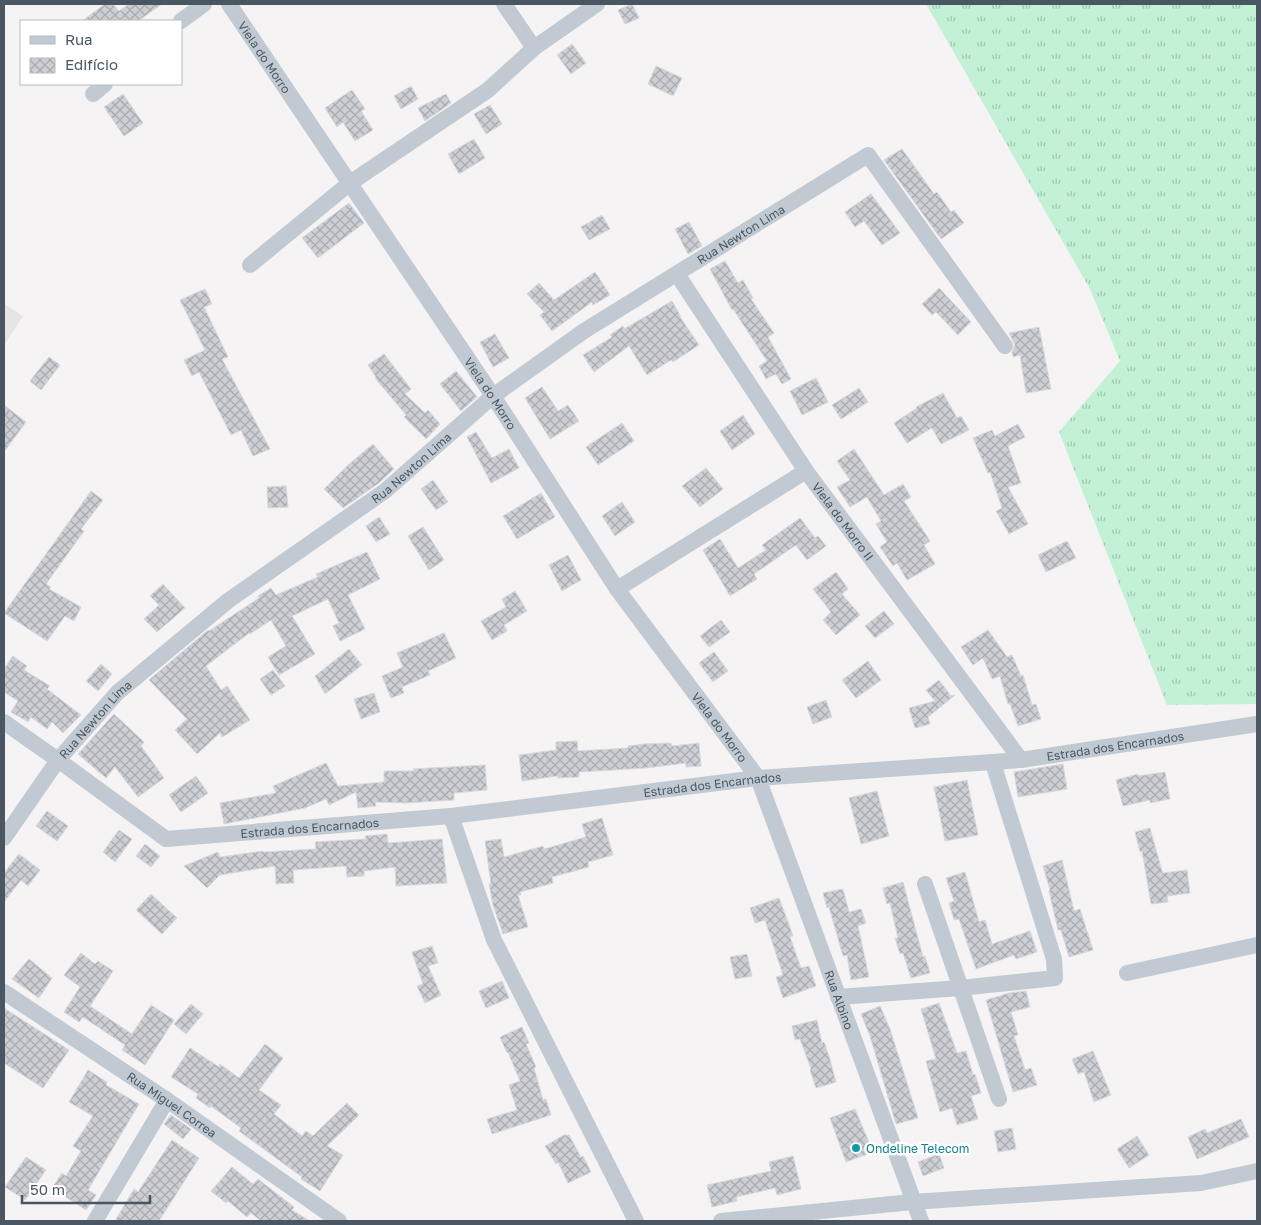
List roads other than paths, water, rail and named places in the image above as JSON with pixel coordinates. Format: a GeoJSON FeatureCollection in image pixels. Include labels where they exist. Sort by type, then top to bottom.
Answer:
{"type":"FeatureCollection","features":[{"type":"Feature","properties":{"kind":"street"},"geometry":{"type":"LineString","coordinates":[[182,20],[204,4]]}},
{"type":"Feature","properties":{"kind":"street","name":"Viela do Morro"},"geometry":{"type":"LineString","coordinates":[[229,4],[493,396],[617,589],[758,778]]}},
{"type":"Feature","properties":{"kind":"street"},"geometry":{"type":"LineString","coordinates":[[504,4],[534,48]]}},
{"type":"Feature","properties":{"kind":"street"},"geometry":{"type":"LineString","coordinates":[[250,265],[350,183],[488,90],[534,48],[597,4]]}},
{"type":"Feature","properties":{"kind":"street","name":"Rua Newton Lima"},"geometry":{"type":"LineString","coordinates":[[4,838],[58,760],[117,693],[229,600],[385,491],[493,396],[584,332],[868,155],[1005,346]]}},
{"type":"Feature","properties":{"kind":"street","name":"Viela do Morro II"},"geometry":{"type":"LineString","coordinates":[[677,274],[806,471],[1021,760]]}},
{"type":"Feature","properties":{"kind":"street"},"geometry":{"type":"LineString","coordinates":[[617,589],[806,471]]}},
{"type":"Feature","properties":{"kind":"street"},"geometry":{"type":"LineString","coordinates":[[4,722],[58,760]]}},
{"type":"Feature","properties":{"kind":"street","name":"Estrada dos Encarnados"},"geometry":{"type":"LineString","coordinates":[[58,760],[166,839],[451,816],[758,778],[1021,760],[1257,724]]}},
{"type":"Feature","properties":{"kind":"street"},"geometry":{"type":"LineString","coordinates":[[838,996],[960,988],[1055,978],[1054,959],[992,763]]}},
{"type":"Feature","properties":{"kind":"street","name":"Rua Albino"},"geometry":{"type":"LineString","coordinates":[[758,778],[912,1202],[921,1221]]}},
{"type":"Feature","properties":{"kind":"street"},"geometry":{"type":"LineString","coordinates":[[451,816],[494,940],[636,1221]]}},
{"type":"Feature","properties":{"kind":"street"},"geometry":{"type":"LineString","coordinates":[[925,884],[999,1099]]}},
{"type":"Feature","properties":{"kind":"street"},"geometry":{"type":"LineString","coordinates":[[1127,973],[1257,946]]}},
{"type":"Feature","properties":{"kind":"street","name":"Rua Miguel Correa"},"geometry":{"type":"LineString","coordinates":[[4,992],[167,1100],[338,1221]]}},
{"type":"Feature","properties":{"kind":"street"},"geometry":{"type":"LineString","coordinates":[[95,1221],[167,1100]]}},
{"type":"Feature","properties":{"kind":"street"},"geometry":{"type":"LineString","coordinates":[[722,1221],[912,1202],[1201,1183],[1257,1171]]}},
{"type":"Feature","properties":{"kind":"place","name":"Ondeline Telecom"},"geometry":{"type":"Point","coordinates":[856,1148]}}]}
